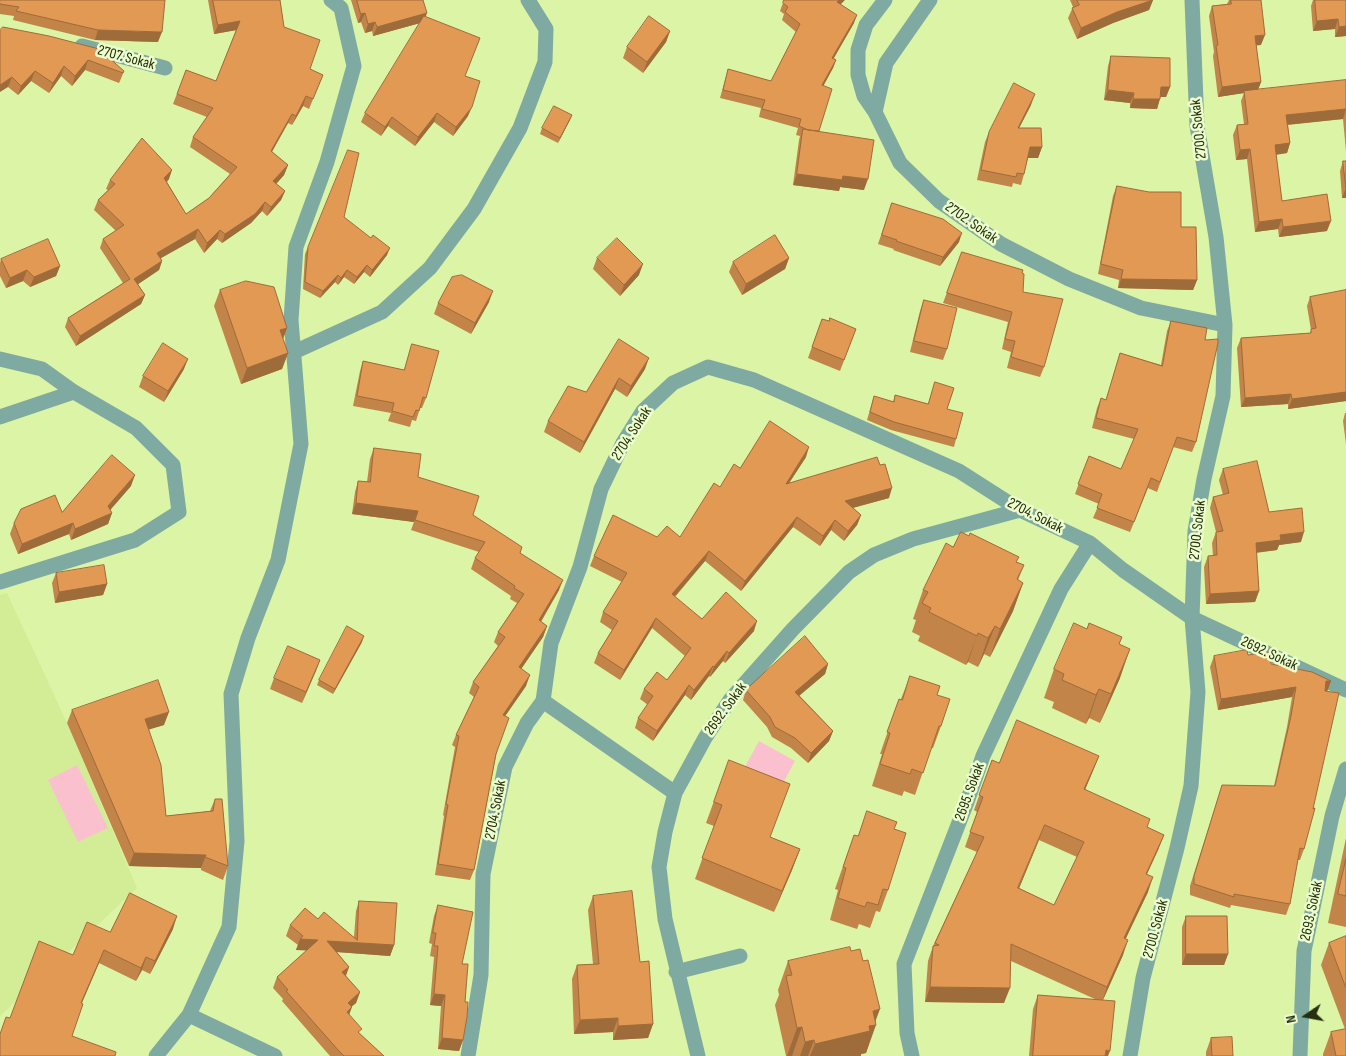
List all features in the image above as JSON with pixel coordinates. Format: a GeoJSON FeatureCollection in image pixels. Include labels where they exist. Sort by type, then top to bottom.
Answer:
{"type":"FeatureCollection","features":[{"type":"Feature","properties":{"kind":"street"},"geometry":{"type":"LineString","coordinates":[[156,1056],[189,1015],[229,927],[237,841],[232,694],[248,638],[278,560],[301,444],[291,320],[296,247],[327,162],[354,66],[341,8],[331,0]]}},
{"type":"Feature","properties":{"kind":"street"},"geometry":{"type":"LineString","coordinates":[[294,352],[382,312],[430,268],[474,209],[520,128],[545,62],[546,29],[528,0]]}},
{"type":"Feature","properties":{"kind":"street","name":"2702. Sokak"},"geometry":{"type":"LineString","coordinates":[[885,0],[866,26],[858,50],[858,75],[864,96],[875,112],[900,162],[939,201],[1001,244],[1069,279],[1141,308],[1225,325]]}},
{"type":"Feature","properties":{"kind":"street"},"geometry":{"type":"LineString","coordinates":[[875,112],[886,63],[930,0]]}},
{"type":"Feature","properties":{"kind":"street","name":"2700. Sokak"},"geometry":{"type":"LineString","coordinates":[[1130,1056],[1143,978],[1171,873],[1191,786],[1198,692],[1192,618],[1195,531],[1204,479],[1223,396],[1225,325],[1216,238],[1197,126],[1192,0]]}},
{"type":"Feature","properties":{"kind":"street","name":"2707. Sokak"},"geometry":{"type":"LineString","coordinates":[[66,42],[165,68]]}},
{"type":"Feature","properties":{"kind":"street"},"geometry":{"type":"LineString","coordinates":[[0,359],[42,369],[74,392],[136,428],[173,465],[179,512],[134,540],[0,582]]}},
{"type":"Feature","properties":{"kind":"street","name":"2704. Sokak"},"geometry":{"type":"LineString","coordinates":[[468,1056],[481,975],[483,874],[505,767],[527,723],[544,701],[551,643],[580,567],[600,489],[644,411],[673,383],[708,367],[754,380],[959,471],[1020,510],[1090,543],[1123,570],[1192,618]]}},
{"type":"Feature","properties":{"kind":"street"},"geometry":{"type":"LineString","coordinates":[[0,416],[74,392]]}},
{"type":"Feature","properties":{"kind":"street","name":"2692. Sokak"},"geometry":{"type":"LineString","coordinates":[[698,1056],[676,972],[665,919],[659,867],[665,832],[675,793],[704,738],[730,700],[793,629],[849,572],[874,555],[913,539],[1020,510]]}},
{"type":"Feature","properties":{"kind":"street","name":"2695. Sokak"},"geometry":{"type":"LineString","coordinates":[[912,1056],[907,1033],[904,964],[983,756],[1061,589],[1090,543]]}},
{"type":"Feature","properties":{"kind":"street","name":"2692. Sokak"},"geometry":{"type":"LineString","coordinates":[[1192,618],[1346,690]]}},
{"type":"Feature","properties":{"kind":"street"},"geometry":{"type":"LineString","coordinates":[[544,701],[675,793]]}},
{"type":"Feature","properties":{"kind":"street","name":"2693. Sokak"},"geometry":{"type":"LineString","coordinates":[[1300,1056],[1304,951],[1332,816],[1346,769]]}},
{"type":"Feature","properties":{"kind":"street"},"geometry":{"type":"LineString","coordinates":[[676,972],[740,956]]}},
{"type":"Feature","properties":{"kind":"street"},"geometry":{"type":"LineString","coordinates":[[189,1015],[275,1056]]}},
{"type":"Feature","properties":{"kind":"shaded area"},"geometry":{"type":"Polygon","coordinates":[[[7,593],[67,723],[137,888],[0,1016],[0,595],[7,593]]]}},
{"type":"Feature","properties":{"kind":"shaded area"},"geometry":{"type":"Polygon","coordinates":[[[759,741],[795,761],[777,794],[741,774],[759,741]]]}},
{"type":"Feature","properties":{"kind":"shaded area"},"geometry":{"type":"Polygon","coordinates":[[[77,765],[108,828],[78,842],[48,780],[77,765]]]}},
{"type":"Feature","properties":{"kind":"building"},"geometry":{"type":"Polygon","coordinates":[[[0,0],[165,0],[162,32],[98,30],[16,11],[19,7],[0,4],[0,0]]]}},
{"type":"Feature","properties":{"kind":"building"},"geometry":{"type":"Polygon","coordinates":[[[213,0],[280,0],[284,27],[320,40],[310,69],[323,75],[313,99],[306,96],[296,116],[292,114],[271,151],[288,165],[273,181],[285,191],[271,207],[265,202],[255,214],[225,234],[220,230],[207,243],[198,229],[157,253],[162,261],[134,279],[145,295],[80,336],[68,318],[130,279],[103,239],[124,225],[98,200],[115,184],[110,180],[142,138],[172,170],[164,178],[186,214],[209,198],[237,167],[193,137],[213,108],[177,94],[186,70],[216,81],[240,21],[218,25],[213,0]]]}},
{"type":"Feature","properties":{"kind":"building"},"geometry":{"type":"Polygon","coordinates":[[[357,0],[423,0],[427,13],[377,27],[375,22],[368,24],[365,13],[361,14],[357,0]]]}},
{"type":"Feature","properties":{"kind":"building"},"geometry":{"type":"Polygon","coordinates":[[[784,0],[839,0],[837,2],[857,15],[832,58],[836,60],[822,85],[832,89],[819,131],[808,130],[799,126],[801,119],[762,109],[765,100],[723,90],[728,69],[771,81],[800,24],[785,12],[788,7],[783,3],[784,0]]]}},
{"type":"Feature","properties":{"kind":"building"},"geometry":{"type":"Polygon","coordinates":[[[1077,0],[1153,0],[1117,12],[1081,28],[1072,8],[1079,5],[1077,0]]]}},
{"type":"Feature","properties":{"kind":"building"},"geometry":{"type":"Polygon","coordinates":[[[1231,0],[1261,0],[1265,35],[1255,36],[1261,82],[1222,87],[1212,6],[1231,4],[1231,0]]]}},
{"type":"Feature","properties":{"kind":"building"},"geometry":{"type":"Polygon","coordinates":[[[1315,0],[1346,0],[1346,26],[1339,27],[1338,19],[1317,21],[1315,0]]]}},
{"type":"Feature","properties":{"kind":"building"},"geometry":{"type":"Polygon","coordinates":[[[424,16],[480,38],[465,76],[480,81],[472,107],[456,127],[437,113],[418,137],[392,117],[385,127],[365,113],[424,16]]]}},
{"type":"Feature","properties":{"kind":"building"},"geometry":{"type":"Polygon","coordinates":[[[649,16],[670,31],[647,62],[627,47],[649,16]]]}},
{"type":"Feature","properties":{"kind":"building"},"geometry":{"type":"Polygon","coordinates":[[[3,27],[49,36],[99,49],[124,71],[123,73],[88,60],[75,76],[64,66],[53,83],[35,71],[21,86],[12,77],[0,85],[0,30],[3,27]]]}},
{"type":"Feature","properties":{"kind":"building"},"geometry":{"type":"Polygon","coordinates":[[[1111,56],[1170,58],[1170,87],[1161,87],[1160,99],[1133,99],[1134,93],[1108,90],[1111,56]]]}},
{"type":"Feature","properties":{"kind":"building"},"geometry":{"type":"Polygon","coordinates":[[[1346,80],[1346,109],[1286,115],[1290,143],[1275,145],[1282,201],[1327,194],[1331,221],[1283,227],[1282,219],[1259,222],[1250,149],[1240,150],[1237,125],[1248,124],[1244,91],[1346,80]]]}},
{"type":"Feature","properties":{"kind":"building"},"geometry":{"type":"Polygon","coordinates":[[[1014,83],[1035,94],[1018,128],[1041,128],[1042,147],[1030,147],[1024,174],[1017,173],[1016,177],[981,170],[989,132],[1014,83]]]}},
{"type":"Feature","properties":{"kind":"building"},"geometry":{"type":"Polygon","coordinates":[[[554,106],[572,115],[560,138],[542,128],[554,106]]]}},
{"type":"Feature","properties":{"kind":"building"},"geometry":{"type":"Polygon","coordinates":[[[803,129],[874,140],[868,179],[843,176],[842,180],[797,174],[803,129]]]}},
{"type":"Feature","properties":{"kind":"building"},"geometry":{"type":"Polygon","coordinates":[[[348,150],[359,153],[344,217],[371,238],[373,235],[390,248],[372,270],[367,265],[357,277],[347,270],[341,278],[338,275],[323,291],[305,282],[308,247],[348,150]]]}},
{"type":"Feature","properties":{"kind":"building"},"geometry":{"type":"Polygon","coordinates":[[[1343,161],[1346,161],[1346,188],[1343,161]]]}},
{"type":"Feature","properties":{"kind":"building"},"geometry":{"type":"Polygon","coordinates":[[[1117,186],[1149,192],[1181,192],[1181,227],[1196,227],[1197,280],[1121,279],[1123,270],[1101,264],[1117,186]]]}},
{"type":"Feature","properties":{"kind":"building"},"geometry":{"type":"Polygon","coordinates":[[[892,203],[943,219],[962,233],[943,257],[882,235],[892,203]]]}},
{"type":"Feature","properties":{"kind":"building"},"geometry":{"type":"Polygon","coordinates":[[[775,235],[789,258],[746,284],[733,262],[775,235]]]}},
{"type":"Feature","properties":{"kind":"building"},"geometry":{"type":"Polygon","coordinates":[[[617,238],[643,264],[624,285],[597,258],[617,238]]]}},
{"type":"Feature","properties":{"kind":"building"},"geometry":{"type":"Polygon","coordinates":[[[48,239],[60,266],[34,277],[27,270],[10,278],[1,259],[48,239]]]}},
{"type":"Feature","properties":{"kind":"building"},"geometry":{"type":"Polygon","coordinates":[[[962,252],[1023,270],[1023,292],[1063,299],[1044,367],[1011,357],[1015,341],[1005,339],[1012,312],[947,293],[962,252]]]}},
{"type":"Feature","properties":{"kind":"building"},"geometry":{"type":"Polygon","coordinates":[[[462,275],[493,291],[475,323],[438,303],[452,277],[462,275]]]}},
{"type":"Feature","properties":{"kind":"building"},"geometry":{"type":"Polygon","coordinates":[[[246,281],[274,287],[287,328],[280,330],[288,353],[247,368],[220,290],[246,281]]]}},
{"type":"Feature","properties":{"kind":"building"},"geometry":{"type":"Polygon","coordinates":[[[1346,290],[1346,392],[1292,399],[1291,394],[1245,398],[1241,338],[1311,333],[1311,329],[1316,328],[1310,297],[1346,290]]]}},
{"type":"Feature","properties":{"kind":"building"},"geometry":{"type":"Polygon","coordinates":[[[924,300],[957,308],[947,349],[914,341],[924,300]]]}},
{"type":"Feature","properties":{"kind":"building"},"geometry":{"type":"Polygon","coordinates":[[[830,318],[856,329],[844,360],[812,347],[822,319],[829,321],[830,318]]]}},
{"type":"Feature","properties":{"kind":"building"},"geometry":{"type":"Polygon","coordinates":[[[1171,321],[1207,328],[1205,340],[1218,339],[1218,343],[1196,442],[1177,437],[1160,482],[1151,478],[1134,522],[1097,508],[1102,494],[1078,484],[1089,456],[1121,469],[1138,429],[1096,418],[1101,398],[1106,400],[1120,353],[1162,366],[1171,321]]]}},
{"type":"Feature","properties":{"kind":"building"},"geometry":{"type":"Polygon","coordinates":[[[619,339],[649,358],[631,386],[619,378],[584,442],[548,421],[568,386],[586,392],[619,339]]]}},
{"type":"Feature","properties":{"kind":"building"},"geometry":{"type":"Polygon","coordinates":[[[163,343],[188,359],[168,391],[143,376],[163,343]]]}},
{"type":"Feature","properties":{"kind":"building"},"geometry":{"type":"Polygon","coordinates":[[[412,344],[439,351],[426,398],[423,397],[419,411],[416,410],[413,417],[392,411],[394,403],[357,396],[363,361],[404,370],[412,344]]]}},
{"type":"Feature","properties":{"kind":"building"},"geometry":{"type":"Polygon","coordinates":[[[935,382],[954,388],[947,409],[963,413],[956,439],[894,422],[870,412],[874,396],[894,402],[895,395],[928,404],[935,382]]]}},
{"type":"Feature","properties":{"kind":"building"},"geometry":{"type":"Polygon","coordinates":[[[770,421],[809,447],[786,484],[877,457],[880,465],[885,464],[892,488],[845,501],[861,515],[848,531],[835,520],[823,536],[797,517],[745,581],[709,551],[672,594],[702,619],[726,592],[757,621],[729,653],[727,651],[713,666],[694,690],[689,685],[657,731],[638,718],[653,696],[644,689],[657,672],[667,680],[691,648],[656,618],[624,670],[598,653],[618,621],[603,612],[627,573],[594,556],[613,515],[657,537],[667,526],[680,537],[714,483],[720,487],[734,464],[740,468],[770,421]]]}},
{"type":"Feature","properties":{"kind":"building"},"geometry":{"type":"Polygon","coordinates":[[[374,448],[421,454],[418,477],[479,496],[473,515],[522,547],[520,553],[563,580],[539,620],[547,626],[519,667],[530,675],[503,715],[509,718],[496,754],[474,870],[438,864],[448,805],[446,804],[459,736],[456,735],[479,687],[473,682],[505,637],[498,632],[524,594],[475,558],[485,542],[415,520],[418,511],[356,503],[358,481],[370,482],[374,448]]]}},
{"type":"Feature","properties":{"kind":"building"},"geometry":{"type":"Polygon","coordinates":[[[112,455],[135,475],[108,506],[112,513],[75,529],[73,523],[22,544],[14,523],[21,509],[55,495],[62,512],[112,455]]]}},
{"type":"Feature","properties":{"kind":"building"},"geometry":{"type":"Polygon","coordinates":[[[1257,461],[1269,512],[1302,508],[1304,532],[1280,535],[1281,540],[1256,543],[1259,591],[1210,594],[1208,556],[1217,555],[1216,532],[1223,531],[1213,497],[1229,493],[1223,469],[1257,461]]]}},
{"type":"Feature","properties":{"kind":"building"},"geometry":{"type":"Polygon","coordinates":[[[961,532],[969,536],[970,533],[1019,557],[1016,562],[1024,565],[1017,579],[1023,583],[1000,629],[995,626],[988,638],[978,633],[977,636],[929,612],[931,608],[922,603],[928,592],[923,590],[946,543],[953,547],[961,532]]]}},
{"type":"Feature","properties":{"kind":"building"},"geometry":{"type":"Polygon","coordinates":[[[104,565],[107,584],[59,592],[56,573],[104,565]]]}},
{"type":"Feature","properties":{"kind":"building"},"geometry":{"type":"Polygon","coordinates":[[[1074,623],[1087,629],[1089,623],[1122,637],[1119,644],[1130,649],[1111,694],[1099,689],[1096,695],[1062,680],[1064,674],[1054,669],[1074,623]]]}},
{"type":"Feature","properties":{"kind":"building"},"geometry":{"type":"Polygon","coordinates":[[[347,626],[364,636],[335,689],[319,680],[347,626]]]}},
{"type":"Feature","properties":{"kind":"building"},"geometry":{"type":"Polygon","coordinates":[[[805,636],[828,664],[795,692],[833,731],[811,753],[795,738],[775,727],[770,717],[746,690],[805,636]]]}},
{"type":"Feature","properties":{"kind":"building"},"geometry":{"type":"Polygon","coordinates":[[[288,646],[320,660],[306,692],[274,678],[288,646]]]}},
{"type":"Feature","properties":{"kind":"building"},"geometry":{"type":"Polygon","coordinates":[[[1247,650],[1248,655],[1269,652],[1271,664],[1312,672],[1331,681],[1326,681],[1325,691],[1339,693],[1313,809],[1315,808],[1304,849],[1300,848],[1290,904],[1234,894],[1234,897],[1194,884],[1194,876],[1222,785],[1275,786],[1291,716],[1296,687],[1221,699],[1214,656],[1247,650]]]}},
{"type":"Feature","properties":{"kind":"building"},"geometry":{"type":"Polygon","coordinates":[[[910,676],[940,686],[937,695],[950,699],[923,773],[912,769],[910,774],[880,764],[890,733],[887,732],[899,699],[902,700],[910,676]]]}},
{"type":"Feature","properties":{"kind":"building"},"geometry":{"type":"Polygon","coordinates":[[[158,680],[169,712],[145,719],[161,765],[166,816],[213,811],[215,799],[222,799],[228,866],[205,857],[206,855],[134,853],[72,710],[158,680]]]}},
{"type":"Feature","properties":{"kind":"building"},"geometry":{"type":"Polygon","coordinates":[[[1017,720],[1099,756],[1084,789],[1150,819],[1147,827],[1164,835],[1146,874],[1153,877],[1124,938],[1128,940],[1107,987],[1011,944],[1010,988],[930,987],[933,946],[939,945],[935,943],[984,837],[970,832],[983,797],[979,795],[992,760],[999,763],[1017,720]],[[1045,825],[1018,888],[1054,905],[1084,842],[1045,825]]]}},
{"type":"Feature","properties":{"kind":"building"},"geometry":{"type":"Polygon","coordinates":[[[729,760],[790,784],[770,837],[800,849],[782,891],[702,858],[722,805],[714,802],[729,760]]]}},
{"type":"Feature","properties":{"kind":"building"},"geometry":{"type":"Polygon","coordinates":[[[867,811],[897,822],[894,829],[906,833],[888,890],[883,889],[878,905],[867,902],[865,907],[838,898],[846,868],[843,867],[854,835],[858,836],[867,811]]]}},
{"type":"Feature","properties":{"kind":"building"},"geometry":{"type":"Polygon","coordinates":[[[1346,859],[1346,896],[1338,894],[1346,859]]]}},
{"type":"Feature","properties":{"kind":"building"},"geometry":{"type":"Polygon","coordinates":[[[632,891],[640,962],[649,961],[653,1024],[618,1026],[618,1018],[580,1020],[577,965],[599,964],[593,896],[632,891]]]}},
{"type":"Feature","properties":{"kind":"building"},"geometry":{"type":"Polygon","coordinates":[[[130,893],[177,916],[155,961],[146,957],[141,968],[104,950],[81,1003],[83,1004],[72,1036],[116,1052],[115,1056],[0,1056],[0,1034],[6,1017],[10,1018],[39,941],[73,955],[87,922],[110,932],[130,893]]]}},
{"type":"Feature","properties":{"kind":"building"},"geometry":{"type":"Polygon","coordinates":[[[359,901],[397,903],[394,945],[327,941],[349,967],[342,972],[360,992],[348,1003],[352,1007],[347,1012],[362,1029],[358,1032],[384,1056],[344,1056],[286,991],[288,990],[277,977],[318,940],[300,939],[303,936],[290,925],[305,908],[318,919],[324,912],[357,940],[359,901]]]}},
{"type":"Feature","properties":{"kind":"building"},"geometry":{"type":"Polygon","coordinates":[[[438,905],[473,912],[462,964],[468,964],[465,1002],[468,1002],[463,1040],[442,1038],[445,995],[434,994],[438,946],[434,946],[436,933],[433,933],[438,905]]]}},
{"type":"Feature","properties":{"kind":"building"},"geometry":{"type":"Polygon","coordinates":[[[1186,916],[1227,916],[1228,954],[1186,954],[1186,916]]]}},
{"type":"Feature","properties":{"kind":"building"},"geometry":{"type":"Polygon","coordinates":[[[1346,936],[1346,988],[1329,943],[1346,936]]]}},
{"type":"Feature","properties":{"kind":"building"},"geometry":{"type":"Polygon","coordinates":[[[850,947],[851,951],[860,949],[863,961],[868,960],[880,1009],[873,1011],[876,1025],[869,1026],[870,1031],[815,1044],[814,1040],[805,1042],[802,1027],[797,1028],[786,976],[792,975],[788,961],[850,947]]]}},
{"type":"Feature","properties":{"kind":"building"},"geometry":{"type":"Polygon","coordinates":[[[1038,995],[1115,1001],[1110,1051],[1106,1050],[1105,1056],[1033,1056],[1038,995]]]}},
{"type":"Feature","properties":{"kind":"building"},"geometry":{"type":"Polygon","coordinates":[[[1346,1029],[1346,1056],[1336,1056],[1331,1032],[1346,1029]]]}},
{"type":"Feature","properties":{"kind":"building"},"geometry":{"type":"Polygon","coordinates":[[[1232,1037],[1233,1056],[1212,1056],[1211,1038],[1232,1037]]]}}]}
